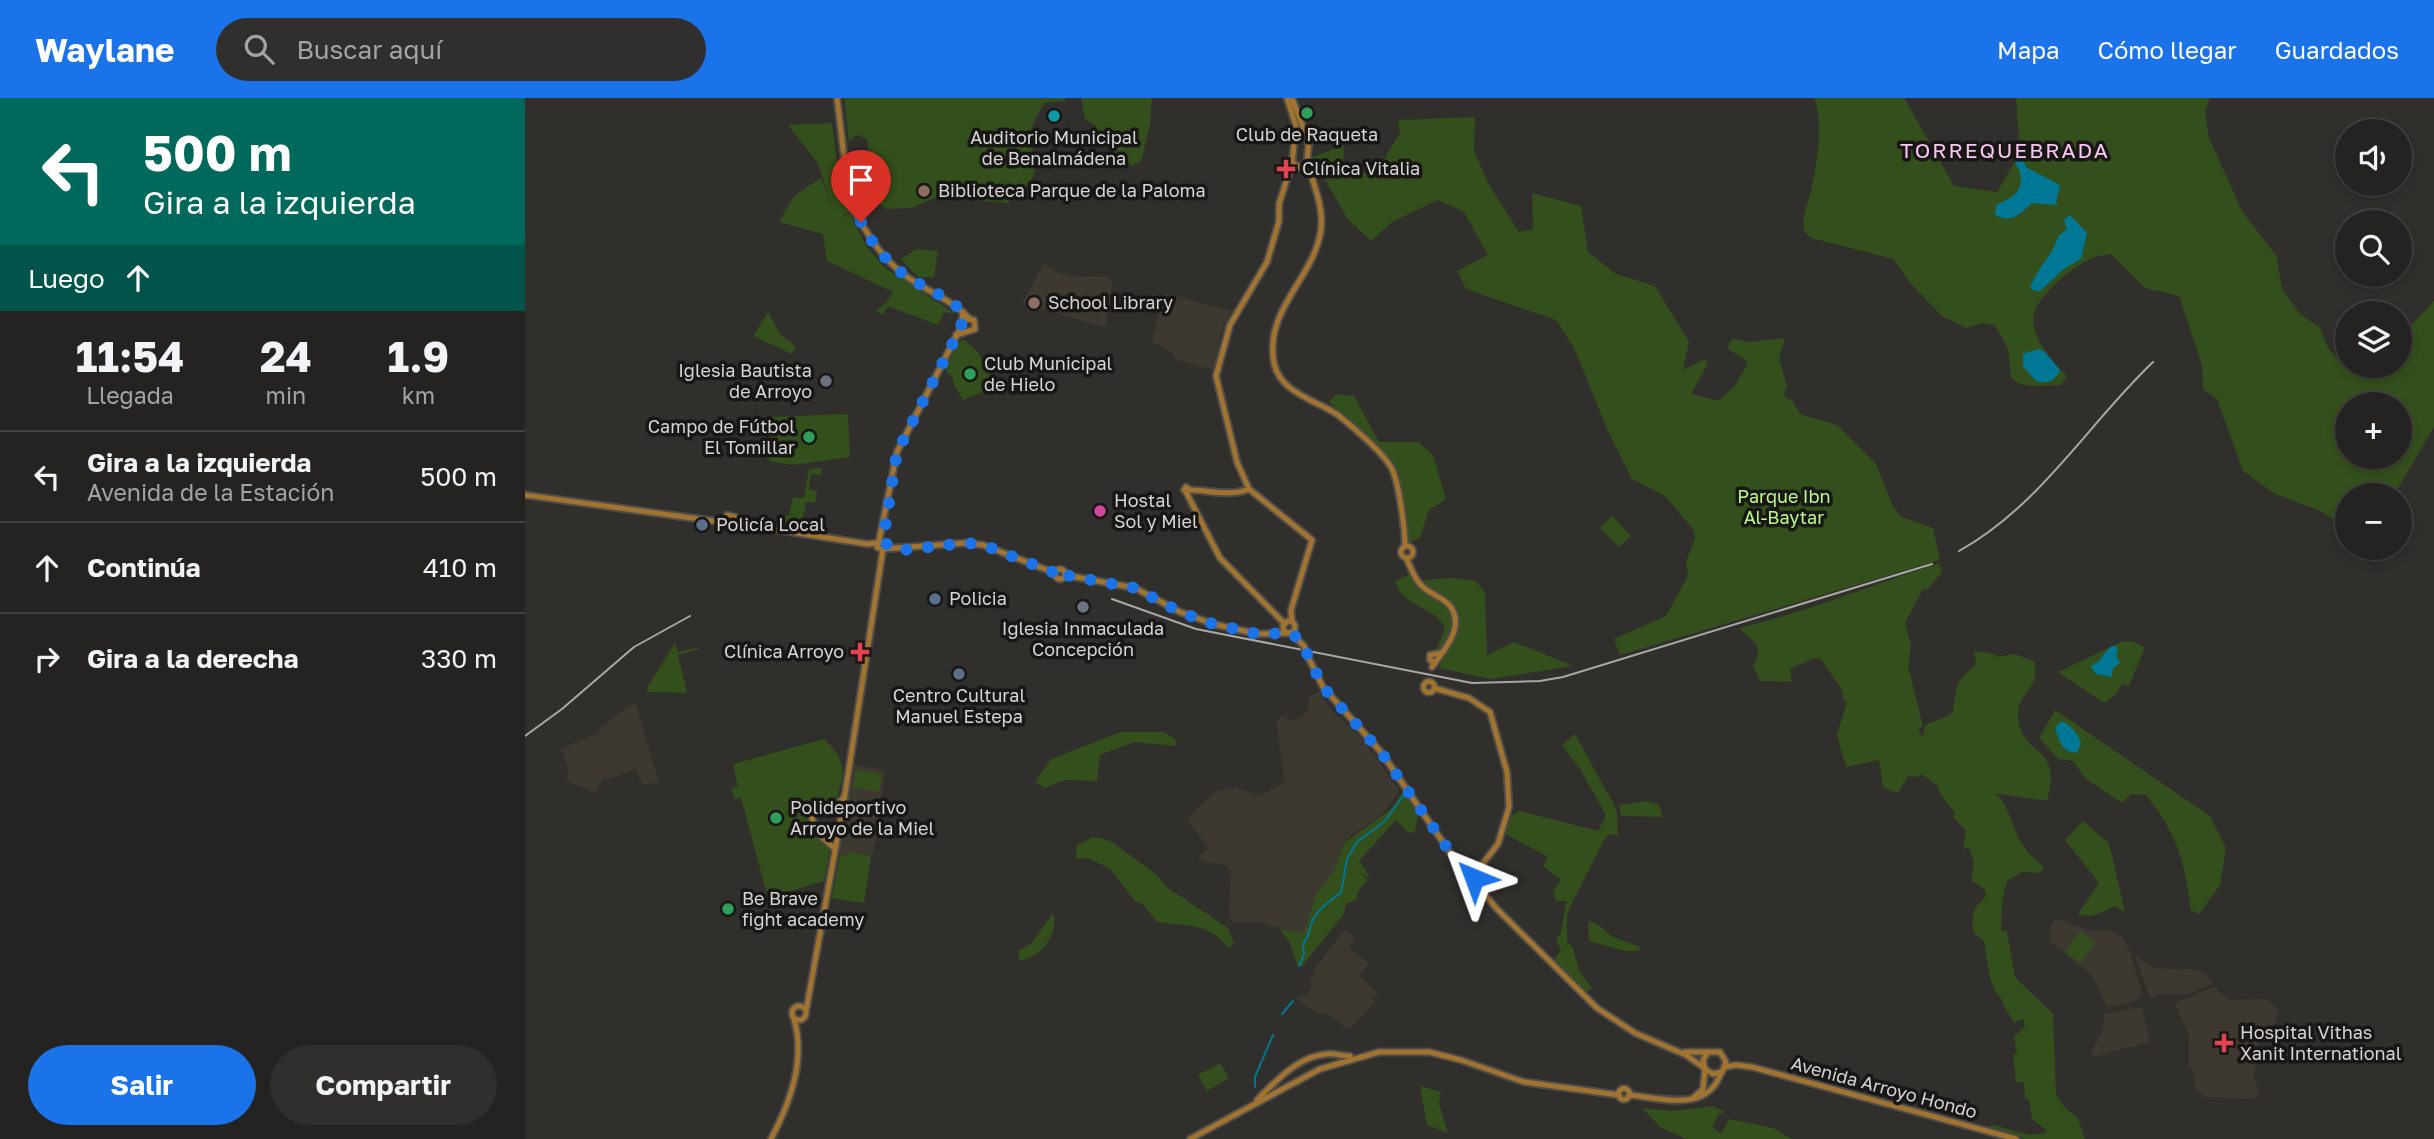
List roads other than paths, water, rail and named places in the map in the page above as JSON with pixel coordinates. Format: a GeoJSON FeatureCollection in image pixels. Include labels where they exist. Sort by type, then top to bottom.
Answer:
{"type":"FeatureCollection","features":[{"type":"Feature","properties":{"kind":"street"},"geometry":{"type":"LineString","coordinates":[[771,1139],[793,1085],[797,1039],[806,1011],[843,798],[878,589],[881,545],[897,452],[956,335],[965,324],[963,312],[946,298],[902,273],[866,235],[849,204],[837,98]]}},
{"type":"Feature","properties":{"kind":"street"},"geometry":{"type":"LineString","coordinates":[[1289,98],[1309,139],[1307,162],[1322,214],[1321,232],[1312,258],[1280,313],[1274,344],[1274,364],[1286,386],[1341,418],[1391,467],[1397,485],[1405,546],[1401,552],[1422,586],[1449,605],[1455,615],[1454,633],[1436,660],[1430,681],[1434,688],[1469,698],[1490,712],[1506,765],[1509,795],[1507,814],[1493,853],[1470,876]]}},
{"type":"Feature","properties":{"kind":"street"},"geometry":{"type":"LineString","coordinates":[[1289,98],[1295,120],[1296,166],[1313,183]]}},
{"type":"Feature","properties":{"kind":"street"},"geometry":{"type":"LineString","coordinates":[[1296,137],[1305,132]]}},
{"type":"Feature","properties":{"kind":"street"},"geometry":{"type":"LineString","coordinates":[[1275,635],[1287,624],[1312,540],[1249,489],[1237,462],[1216,376],[1230,325],[1267,262],[1279,221],[1279,204],[1289,173],[1296,166],[1307,162]]}},
{"type":"Feature","properties":{"kind":"street"},"geometry":{"type":"LineString","coordinates":[[848,182],[863,200],[857,209],[852,208]]}},
{"type":"Feature","properties":{"kind":"street"},"geometry":{"type":"LineString","coordinates":[[849,198],[859,195]]}},
{"type":"Feature","properties":{"kind":"street"},"geometry":{"type":"LineString","coordinates":[[1249,489],[1221,493],[1209,490],[1187,491],[1220,558],[1287,624],[1302,643],[1323,687],[1381,752],[1459,865],[1597,1008],[1635,1033],[1675,1050],[1713,1074],[1724,1069]]}},
{"type":"Feature","properties":{"kind":"street"},"geometry":{"type":"LineString","coordinates":[[525,495],[714,521],[725,520],[730,514],[735,521],[743,525],[893,549],[966,543],[983,545],[1055,573],[1058,579],[1065,575],[1135,588],[1180,612],[1213,624],[1275,635],[1292,632]]}},
{"type":"Feature","properties":{"kind":"street"},"geometry":{"type":"LineString","coordinates":[[1405,546],[1411,546],[1413,551],[1411,556],[1406,558]]}},
{"type":"Feature","properties":{"kind":"street"},"geometry":{"type":"LineString","coordinates":[[1287,624],[1295,626],[1292,632]]}},
{"type":"Feature","properties":{"kind":"street"},"geometry":{"type":"LineString","coordinates":[[834,848],[817,832],[811,814],[839,803],[843,798]]}},
{"type":"Feature","properties":{"kind":"street"},"geometry":{"type":"LineString","coordinates":[[797,1039],[793,1009],[808,999]]}},
{"type":"Feature","properties":{"kind":"street"},"geometry":{"type":"LineString","coordinates":[[801,1006],[806,1011]]}},
{"type":"Feature","properties":{"kind":"street"},"geometry":{"type":"LineString","coordinates":[[794,1019],[802,1020]]}},
{"type":"Feature","properties":{"kind":"street"},"geometry":{"type":"LineString","coordinates":[[1255,1103],[1287,1071],[1325,1055],[1357,1056],[1395,1051],[1429,1052],[1524,1082],[1619,1095],[1625,1100],[1629,1095],[1697,1100],[1710,1092],[1724,1069],[1725,1057],[1717,1051],[1675,1050]]}},
{"type":"Feature","properties":{"kind":"street"},"geometry":{"type":"LineString","coordinates":[[1684,1100],[1700,1094],[1705,1083],[1703,1060],[1709,1052]]}},
{"type":"Feature","properties":{"kind":"street"},"geometry":{"type":"LineString","coordinates":[[1190,1139],[1327,1063],[1328,1058],[1325,1055]]}},
{"type":"Feature","properties":{"kind":"street"},"geometry":{"type":"LineString","coordinates":[[1293,1081],[1357,1056]]}},
{"type":"Feature","properties":{"kind":"street","name":"Avenida Arroyo Hondo"},"geometry":{"type":"LineString","coordinates":[[1725,1057],[1743,1065],[2016,1139]]}},
{"type":"Feature","properties":{"kind":"street","name":"Avenida Arroyo Hondo"},"geometry":{"type":"LineString","coordinates":[[1724,1069],[1743,1065]]}},
{"type":"Feature","properties":{"kind":"street"},"geometry":{"type":"LineString","coordinates":[[1287,1071],[1293,1081]]}},
{"type":"Feature","properties":{"kind":"water"},"geometry":{"type":"Polygon","coordinates":[[[2014,153],[2022,156],[2026,167],[2060,185],[2056,202],[2058,205],[2032,203],[2011,218],[1995,215],[1996,205],[2016,193],[2021,183],[2014,153]]]}},
{"type":"Feature","properties":{"kind":"water"},"geometry":{"type":"Polygon","coordinates":[[[2070,215],[2087,233],[2081,259],[2065,268],[2040,291],[2033,290],[2030,288],[2033,281],[2058,236],[2067,229],[2064,220],[2070,215]]]}},
{"type":"Feature","properties":{"kind":"water"},"geometry":{"type":"Polygon","coordinates":[[[2039,349],[2045,352],[2060,370],[2056,377],[2047,382],[2036,381],[2023,366],[2023,354],[2039,349]]]}},
{"type":"Feature","properties":{"kind":"water"},"geometry":{"type":"Polygon","coordinates":[[[2116,646],[2116,656],[2120,663],[2113,668],[2112,677],[2096,674],[2090,666],[2097,663],[2110,647],[2116,646]]]}},
{"type":"Feature","properties":{"kind":"water"},"geometry":{"type":"Polygon","coordinates":[[[2061,721],[2076,733],[2080,740],[2077,753],[2064,748],[2060,741],[2055,728],[2061,721]]]}},
{"type":"Feature","properties":{"kind":"waterway"},"geometry":{"type":"LineString","coordinates":[[1299,966],[1304,955],[1303,944],[1312,922],[1322,908],[1341,893],[1347,859],[1357,842],[1385,821],[1406,792]]}},
{"type":"Feature","properties":{"kind":"waterway"},"geometry":{"type":"LineString","coordinates":[[1282,1014],[1293,1001]]}},
{"type":"Feature","properties":{"kind":"waterway"},"geometry":{"type":"LineString","coordinates":[[1255,1087],[1255,1077],[1273,1035]]}},
{"type":"Feature","properties":{"kind":"railway"},"geometry":{"type":"LineString","coordinates":[[1959,551],[1988,533],[2039,488],[2153,362]]}},
{"type":"Feature","properties":{"kind":"railway"},"geometry":{"type":"LineString","coordinates":[[1112,599],[1196,629],[1472,683],[1540,681],[1563,677],[1932,564]]}},
{"type":"Feature","properties":{"kind":"railway"},"geometry":{"type":"LineString","coordinates":[[525,736],[562,709],[634,647],[690,616]]}},
{"type":"Feature","properties":{"kind":"place","name":"Club de Raqueta"},"geometry":{"type":"Point","coordinates":[1307,113]}},
{"type":"Feature","properties":{"kind":"place","name":"Auditorio Municipal de Benalmádena"},"geometry":{"type":"Point","coordinates":[1054,116]}},
{"type":"Feature","properties":{"kind":"place","name":"Clínica Vitalia"},"geometry":{"type":"Point","coordinates":[1286,169]}},
{"type":"Feature","properties":{"kind":"place","name":"Biblioteca Parque de la Paloma"},"geometry":{"type":"Point","coordinates":[924,191]}},
{"type":"Feature","properties":{"kind":"place","name":"School Library"},"geometry":{"type":"Point","coordinates":[1034,303]}},
{"type":"Feature","properties":{"kind":"place","name":"Club Municipal de Hielo"},"geometry":{"type":"Point","coordinates":[970,374]}},
{"type":"Feature","properties":{"kind":"place","name":"Iglesia Bautista de Arroyo"},"geometry":{"type":"Point","coordinates":[826,381]}},
{"type":"Feature","properties":{"kind":"place","name":"Campo de Fútbol El Tomillar"},"geometry":{"type":"Point","coordinates":[809,437]}},
{"type":"Feature","properties":{"kind":"place","name":"Hostal Sol y Miel"},"geometry":{"type":"Point","coordinates":[1100,511]}},
{"type":"Feature","properties":{"kind":"place","name":"Policía Local"},"geometry":{"type":"Point","coordinates":[702,525]}},
{"type":"Feature","properties":{"kind":"place","name":"Policia"},"geometry":{"type":"Point","coordinates":[935,599]}},
{"type":"Feature","properties":{"kind":"place","name":"Iglesia Inmaculada Concepción"},"geometry":{"type":"Point","coordinates":[1083,607]}},
{"type":"Feature","properties":{"kind":"place","name":"Clínica Arroyo"},"geometry":{"type":"Point","coordinates":[860,652]}},
{"type":"Feature","properties":{"kind":"place","name":"Centro Cultural Manuel Estepa"},"geometry":{"type":"Point","coordinates":[959,674]}},
{"type":"Feature","properties":{"kind":"place","name":"Polideportivo Arroyo de la Miel"},"geometry":{"type":"Point","coordinates":[776,818]}},
{"type":"Feature","properties":{"kind":"place","name":"Be Brave fight academy"},"geometry":{"type":"Point","coordinates":[728,909]}},
{"type":"Feature","properties":{"kind":"place","name":"Hospital Vithas Xanit International"},"geometry":{"type":"Point","coordinates":[2224,1043]}},
{"type":"Feature","properties":{"kind":"district","name":"TORREQUEBRADA"},"geometry":{"type":"Point","coordinates":[2005,151]}},
{"type":"Feature","properties":{"kind":"park label","name":"Parque Ibn Al-Baytar"},"geometry":{"type":"Point","coordinates":[1784,507]}}]}
